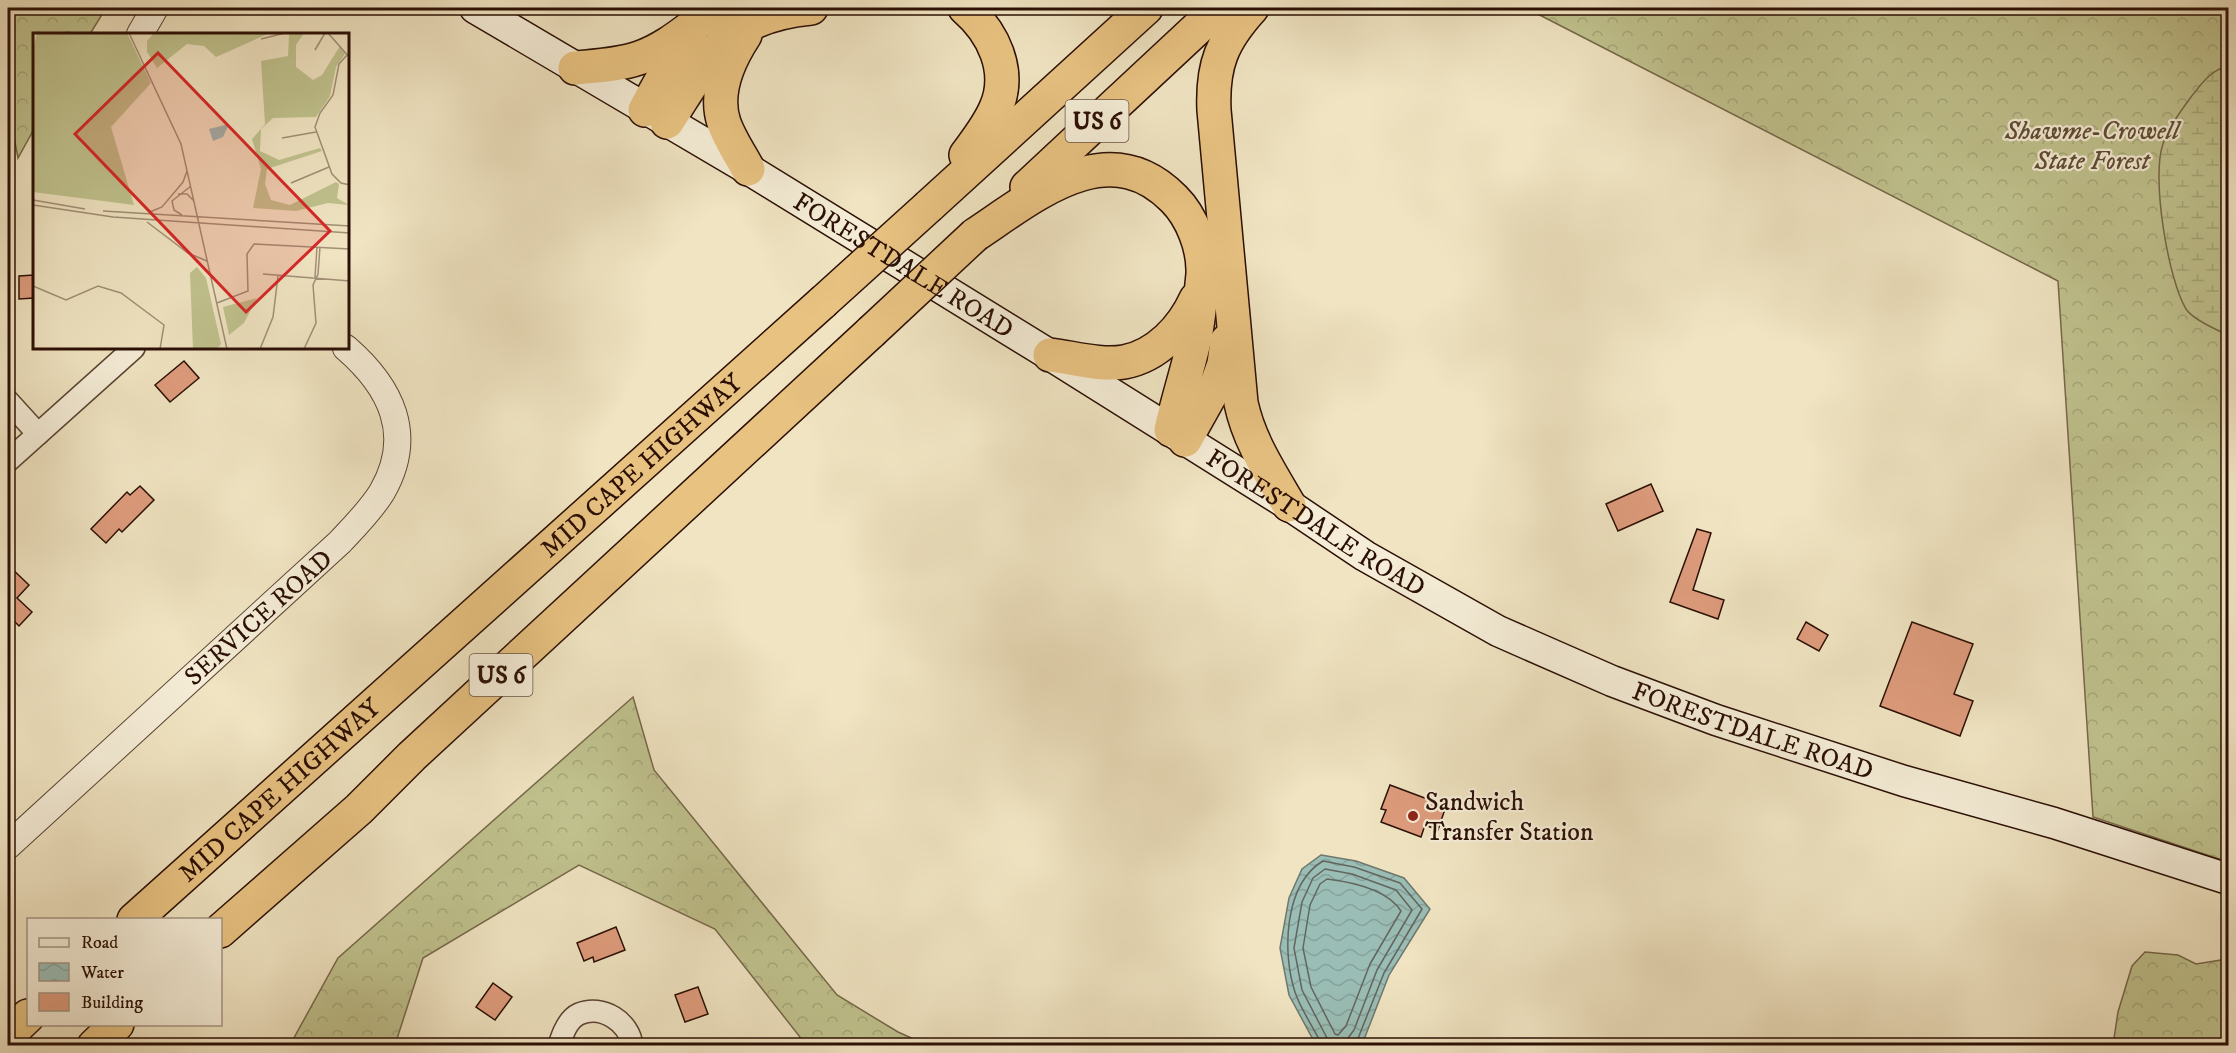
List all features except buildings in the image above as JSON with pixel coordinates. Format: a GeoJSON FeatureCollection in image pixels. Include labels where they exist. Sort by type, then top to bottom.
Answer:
{"type":"FeatureCollection","features":[{"type":"Feature","properties":{"kind":"highway"},"geometry":{"type":"LineString","coordinates":[[656,116],[725,39],[755,20],[783,11],[811,8]]}},
{"type":"Feature","properties":{"kind":"highway"},"geometry":{"type":"LineString","coordinates":[[929,206],[991,118],[1002,91],[1002,74],[995,47],[981,24],[965,8]]}},
{"type":"Feature","properties":{"kind":"highway","name":"MID CAPE HIGHWAY"},"geometry":{"type":"LineString","coordinates":[[136,918],[823,302],[1146,8]]}},
{"type":"Feature","properties":{"kind":"highway","name":"US 6"},"geometry":{"type":"LineString","coordinates":[[222,928],[359,809],[412,756],[1219,8]]}},
{"type":"Feature","properties":{"kind":"highway"},"geometry":{"type":"LineString","coordinates":[[1252,8],[1224,44],[1214,75],[1214,110],[1241,403],[1257,450],[1289,505]]}},
{"type":"Feature","properties":{"kind":"highway"},"geometry":{"type":"LineString","coordinates":[[575,68],[618,64],[642,58],[674,40],[707,15]]}},
{"type":"Feature","properties":{"kind":"highway"},"geometry":{"type":"LineString","coordinates":[[656,116],[676,54],[707,15]]}},
{"type":"Feature","properties":{"kind":"highway"},"geometry":{"type":"LineString","coordinates":[[748,169],[724,122],[721,109],[722,92],[729,64],[755,20]]}},
{"type":"Feature","properties":{"kind":"highway"},"geometry":{"type":"LineString","coordinates":[[975,235],[1042,190],[1071,176],[1096,171],[1138,175],[1160,187],[1178,203],[1194,230],[1202,258],[1194,339],[1178,435]]}},
{"type":"Feature","properties":{"kind":"highway"},"geometry":{"type":"LineString","coordinates":[[1050,355],[1126,362],[1149,352],[1170,337],[1180,326],[1195,301],[1200,286]]}},
{"type":"Feature","properties":{"kind":"highway"},"geometry":{"type":"LineString","coordinates":[[1178,435],[1210,396],[1224,364],[1232,306]]}},
{"type":"Feature","properties":{"kind":"highway"},"geometry":{"type":"LineString","coordinates":[[8,1035],[27,1017]]}},
{"type":"Feature","properties":{"kind":"highway"},"geometry":{"type":"LineString","coordinates":[[94,1046],[115,1026]]}},
{"type":"Feature","properties":{"kind":"main road","name":"FORESTDALE ROAD"},"geometry":{"type":"LineString","coordinates":[[475,8],[748,169],[1178,435],[1365,556],[1498,631],[1612,681],[1716,720],[1882,773],[2065,826],[2229,879]]}},
{"type":"Feature","properties":{"kind":"street"},"geometry":{"type":"LineString","coordinates":[[141,33],[155,8]]}},
{"type":"Feature","properties":{"kind":"street"},"geometry":{"type":"LineString","coordinates":[[8,461],[132,350]]}},
{"type":"Feature","properties":{"kind":"street","name":"SERVICE ROAD"},"geometry":{"type":"LineString","coordinates":[[8,846],[340,542],[381,492],[394,462],[396,431],[394,415],[388,398],[371,371],[348,350]]}},
{"type":"Feature","properties":{"kind":"street"},"geometry":{"type":"LineString","coordinates":[[8,401],[38,434]]}},
{"type":"Feature","properties":{"kind":"street"},"geometry":{"type":"LineString","coordinates":[[559,1046],[567,1025],[578,1014],[591,1012],[611,1014],[621,1022],[632,1037],[632,1046]]}},
{"type":"Feature","properties":{"kind":"green space"},"geometry":{"type":"Polygon","coordinates":[[[8,8],[106,8],[91,33],[33,33],[33,131],[18,158],[8,106],[8,8]]]}},
{"type":"Feature","properties":{"kind":"green space","name":"Shawme-Crowell State Forest"},"geometry":{"type":"Polygon","coordinates":[[[1526,8],[2228,8],[2228,862],[2093,817],[2058,281],[1526,8]]]}},
{"type":"Feature","properties":{"kind":"green space"},"geometry":{"type":"Polygon","coordinates":[[[2228,66],[2228,335],[2189,313],[2179,295],[2163,228],[2159,179],[2163,144],[2175,120],[2207,78],[2228,66]]]}},
{"type":"Feature","properties":{"kind":"green space"},"geometry":{"type":"Polygon","coordinates":[[[633,697],[654,770],[837,995],[898,1032],[927,1045],[796,1045],[800,1037],[715,929],[579,865],[423,958],[395,1045],[290,1045],[338,958],[633,697]]]}},
{"type":"Feature","properties":{"kind":"green space"},"geometry":{"type":"Polygon","coordinates":[[[2145,952],[2178,955],[2196,964],[2228,959],[2228,1045],[2113,1045],[2118,1012],[2132,966],[2145,952]]]}},
{"type":"Feature","properties":{"kind":"water"},"geometry":{"type":"Polygon","coordinates":[[[1321,855],[1356,861],[1404,878],[1430,909],[1389,975],[1365,1037],[1359,1045],[1316,1045],[1289,995],[1280,948],[1289,898],[1302,869],[1321,855]]]}},
{"type":"Feature","properties":{"kind":"place","name":"Sandwich Transfer Station"},"geometry":{"type":"Point","coordinates":[1413,816]}}]}
